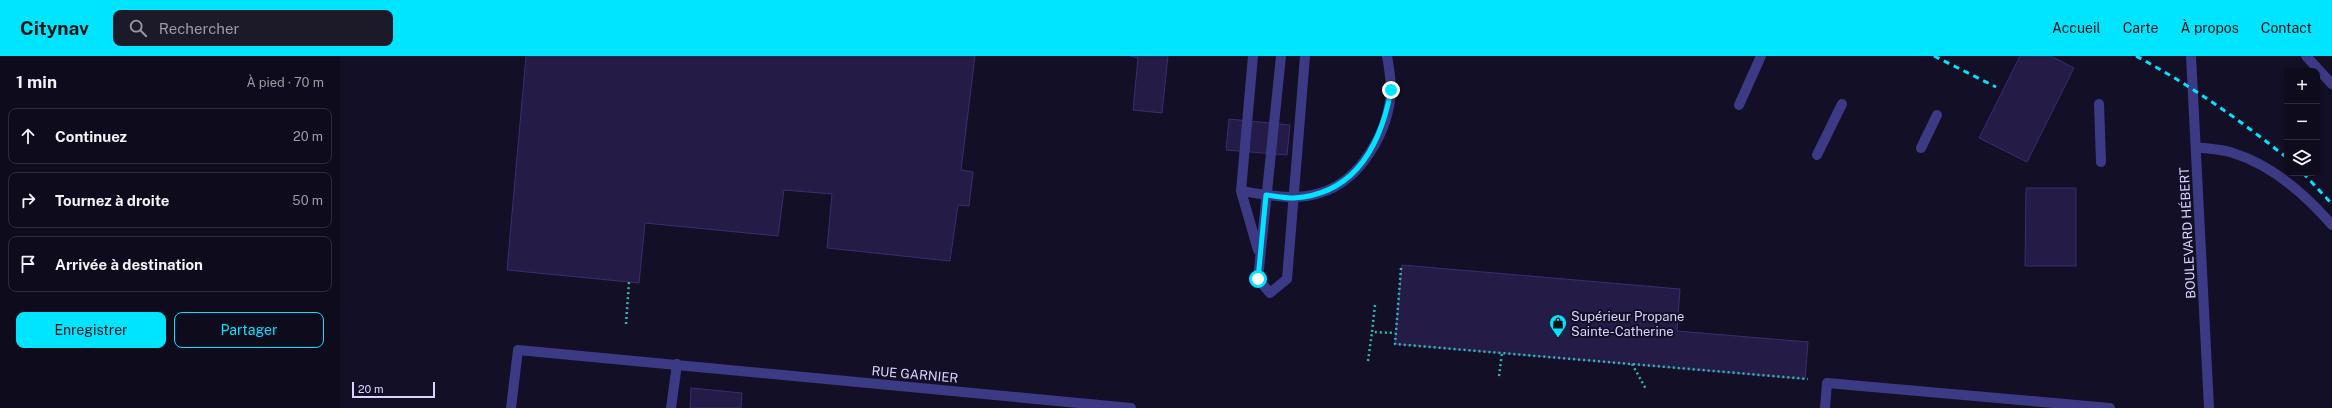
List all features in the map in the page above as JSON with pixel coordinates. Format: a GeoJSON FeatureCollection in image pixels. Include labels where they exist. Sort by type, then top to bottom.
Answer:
{"type":"FeatureCollection","features":[{"type":"Feature","properties":{"kind":"street"},"geometry":{"type":"LineString","coordinates":[[1254,56],[1241,191],[1260,255]]}},
{"type":"Feature","properties":{"kind":"street"},"geometry":{"type":"LineString","coordinates":[[1281,56],[1258,279],[1270,293],[1287,279],[1305,56]]}},
{"type":"Feature","properties":{"kind":"street"},"geometry":{"type":"LineString","coordinates":[[1241,191],[1293,198],[1320,193],[1337,186],[1353,173],[1370,152],[1382,128],[1391,90],[1387,56]]}},
{"type":"Feature","properties":{"kind":"street"},"geometry":{"type":"LineString","coordinates":[[1739,105],[1761,56]]}},
{"type":"Feature","properties":{"kind":"street","name":"BOULEVARD HÉBERT"},"geometry":{"type":"LineString","coordinates":[[2192,56],[2209,408]]}},
{"type":"Feature","properties":{"kind":"street"},"geometry":{"type":"LineString","coordinates":[[2306,56],[2332,84]]}},
{"type":"Feature","properties":{"kind":"street"},"geometry":{"type":"LineString","coordinates":[[1817,155],[1842,104]]}},
{"type":"Feature","properties":{"kind":"street"},"geometry":{"type":"LineString","coordinates":[[2099,104],[2101,162]]}},
{"type":"Feature","properties":{"kind":"street"},"geometry":{"type":"LineString","coordinates":[[1921,148],[1937,115]]}},
{"type":"Feature","properties":{"kind":"street"},"geometry":{"type":"LineString","coordinates":[[2196,147],[2231,152],[2250,159],[2269,170],[2316,206],[2332,225]]}},
{"type":"Feature","properties":{"kind":"street","name":"RUE GARNIER"},"geometry":{"type":"LineString","coordinates":[[511,408],[518,350],[1131,408]]}},
{"type":"Feature","properties":{"kind":"street"},"geometry":{"type":"LineString","coordinates":[[670,408],[676,364]]}},
{"type":"Feature","properties":{"kind":"street"},"geometry":{"type":"LineString","coordinates":[[1825,408],[1827,383],[2110,408]]}},
{"type":"Feature","properties":{"kind":"path"},"geometry":{"type":"LineString","coordinates":[[1401,268],[1395,344],[1805,379]]}},
{"type":"Feature","properties":{"kind":"path"},"geometry":{"type":"LineString","coordinates":[[626,324],[629,282]]}},
{"type":"Feature","properties":{"kind":"path"},"geometry":{"type":"LineString","coordinates":[[1368,361],[1375,305]]}},
{"type":"Feature","properties":{"kind":"path"},"geometry":{"type":"LineString","coordinates":[[1372,332],[1395,334]]}},
{"type":"Feature","properties":{"kind":"path"},"geometry":{"type":"LineString","coordinates":[[1499,376],[1502,353]]}},
{"type":"Feature","properties":{"kind":"path"},"geometry":{"type":"LineString","coordinates":[[1632,364],[1646,389]]}},
{"type":"Feature","properties":{"kind":"building"},"geometry":{"type":"Polygon","coordinates":[[[526,56],[975,56],[961,170],[973,172],[969,206],[958,205],[950,261],[827,248],[832,194],[784,190],[778,236],[645,223],[639,283],[507,270],[526,56]]]}},
{"type":"Feature","properties":{"kind":"building"},"geometry":{"type":"Polygon","coordinates":[[[1130,56],[1168,56],[1162,113],[1133,110],[1138,58],[1130,56]]]}},
{"type":"Feature","properties":{"kind":"building"},"geometry":{"type":"Polygon","coordinates":[[[2020,56],[2051,56],[2074,68],[2027,162],[1979,138],[2020,56]]]}},
{"type":"Feature","properties":{"kind":"building"},"geometry":{"type":"Polygon","coordinates":[[[1229,119],[1290,125],[1287,155],[1226,150],[1229,119]]]}},
{"type":"Feature","properties":{"kind":"building"},"geometry":{"type":"Polygon","coordinates":[[[2026,188],[2076,188],[2076,266],[2025,266],[2026,188]]]}},
{"type":"Feature","properties":{"kind":"building"},"geometry":{"type":"Polygon","coordinates":[[[1402,265],[1680,289],[1677,331],[1808,342],[1805,379],[1395,344],[1402,265]]]}},
{"type":"Feature","properties":{"kind":"building"},"geometry":{"type":"Polygon","coordinates":[[[691,388],[742,393],[741,408],[690,408],[691,388]]]}},
{"type":"Feature","properties":{"kind":"railway"},"geometry":{"type":"LineString","coordinates":[[1934,56],[1996,87]]}},
{"type":"Feature","properties":{"kind":"railway"},"geometry":{"type":"LineString","coordinates":[[2136,56],[2214,103],[2284,156]]}},
{"type":"Feature","properties":{"kind":"railway"},"geometry":{"type":"LineString","coordinates":[[2306,176],[2332,204]]}},
{"type":"Feature","properties":{"kind":"place","name":"Supérieur Propane Sainte-Catherine"},"geometry":{"type":"Point","coordinates":[1558,338]}},
{"type":"Feature","properties":{"kind":"route"},"geometry":{"type":"LineString","coordinates":[[1258,279],[1266,195],[1293,198],[1320,193],[1337,186],[1353,173],[1370,152],[1382,128],[1391,90]]}}]}
